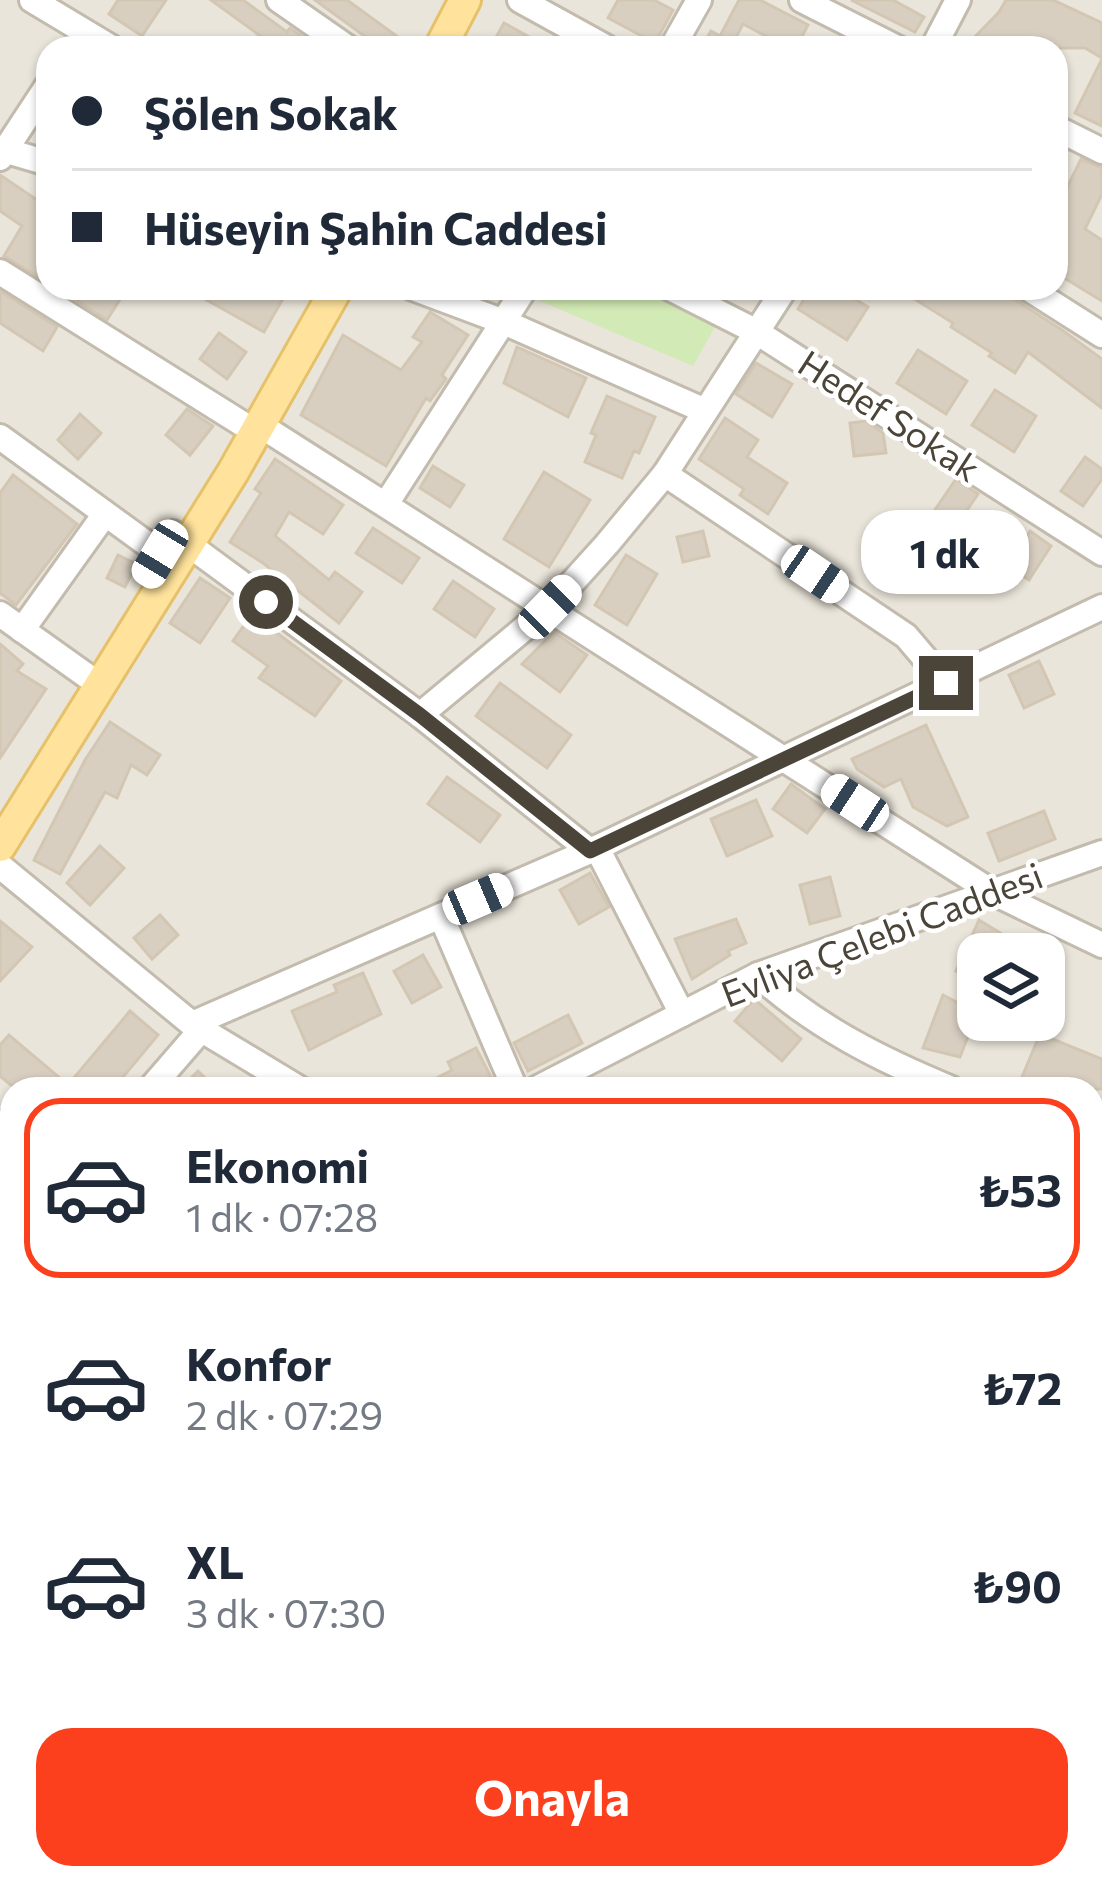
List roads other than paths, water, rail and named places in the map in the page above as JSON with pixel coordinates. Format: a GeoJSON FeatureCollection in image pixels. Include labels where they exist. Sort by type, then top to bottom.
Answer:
{"type":"FeatureCollection","features":[{"type":"Feature","properties":{"kind":"main road"},"geometry":{"type":"LineString","coordinates":[[446,36],[465,0]]}},
{"type":"Feature","properties":{"kind":"main road"},"geometry":{"type":"LineString","coordinates":[[468,36],[487,0]]}},
{"type":"Feature","properties":{"kind":"main road"},"geometry":{"type":"LineString","coordinates":[[250,424],[310,300]]}},
{"type":"Feature","properties":{"kind":"main road"},"geometry":{"type":"LineString","coordinates":[[0,846],[250,424],[329,300]]}},
{"type":"Feature","properties":{"kind":"main road"},"geometry":{"type":"LineString","coordinates":[[0,815],[87,676],[175,549]]}},
{"type":"Feature","properties":{"kind":"street"},"geometry":{"type":"LineString","coordinates":[[32,0],[74,36]]}},
{"type":"Feature","properties":{"kind":"street"},"geometry":{"type":"LineString","coordinates":[[279,0],[330,36]]}},
{"type":"Feature","properties":{"kind":"street"},"geometry":{"type":"LineString","coordinates":[[520,0],[585,36]]}},
{"type":"Feature","properties":{"kind":"street"},"geometry":{"type":"LineString","coordinates":[[679,36],[699,0]]}},
{"type":"Feature","properties":{"kind":"street"},"geometry":{"type":"LineString","coordinates":[[802,0],[873,36]]}},
{"type":"Feature","properties":{"kind":"street"},"geometry":{"type":"LineString","coordinates":[[939,36],[958,0]]}},
{"type":"Feature","properties":{"kind":"street"},"geometry":{"type":"LineString","coordinates":[[36,102],[2,152],[36,161]]}},
{"type":"Feature","properties":{"kind":"street"},"geometry":{"type":"LineString","coordinates":[[1068,134],[1102,151]]}},
{"type":"Feature","properties":{"kind":"street"},"geometry":{"type":"LineString","coordinates":[[0,272],[36,294]]}},
{"type":"Feature","properties":{"kind":"street"},"geometry":{"type":"LineString","coordinates":[[46,300],[386,504],[992,892],[1102,945]]}},
{"type":"Feature","properties":{"kind":"street"},"geometry":{"type":"LineString","coordinates":[[445,300],[703,410]]}},
{"type":"Feature","properties":{"kind":"street"},"geometry":{"type":"LineString","coordinates":[[386,504],[518,300]]}},
{"type":"Feature","properties":{"kind":"street","name":"Hedef Sokak"},"geometry":{"type":"LineString","coordinates":[[694,300],[755,331],[1102,553]]}},
{"type":"Feature","properties":{"kind":"street"},"geometry":{"type":"LineString","coordinates":[[420,715],[550,607],[665,474],[777,300]]}},
{"type":"Feature","properties":{"kind":"street"},"geometry":{"type":"LineString","coordinates":[[1047,300],[1102,335]]}},
{"type":"Feature","properties":{"kind":"street"},"geometry":{"type":"LineString","coordinates":[[6,451],[105,514],[175,549],[420,715],[593,849],[682,1014]]}},
{"type":"Feature","properties":{"kind":"street"},"geometry":{"type":"LineString","coordinates":[[665,474],[891,624],[920,649],[946,683]]}},
{"type":"Feature","properties":{"kind":"street"},"geometry":{"type":"LineString","coordinates":[[22,630],[105,514]]}},
{"type":"Feature","properties":{"kind":"street"},"geometry":{"type":"LineString","coordinates":[[159,1077],[197,1027],[593,849],[1102,607]]}},
{"type":"Feature","properties":{"kind":"street"},"geometry":{"type":"LineString","coordinates":[[0,614],[87,676]]}},
{"type":"Feature","properties":{"kind":"street","name":"Evliya Çelebi Caddesi"},"geometry":{"type":"LineString","coordinates":[[559,1077],[758,974],[1102,854]]}},
{"type":"Feature","properties":{"kind":"street"},"geometry":{"type":"LineString","coordinates":[[0,866],[197,1027],[279,1077]]}},
{"type":"Feature","properties":{"kind":"street"},"geometry":{"type":"LineString","coordinates":[[441,916],[510,1077]]}},
{"type":"Feature","properties":{"kind":"street"},"geometry":{"type":"LineString","coordinates":[[758,974],[802,1012],[855,1047],[924,1077]]}}]}
